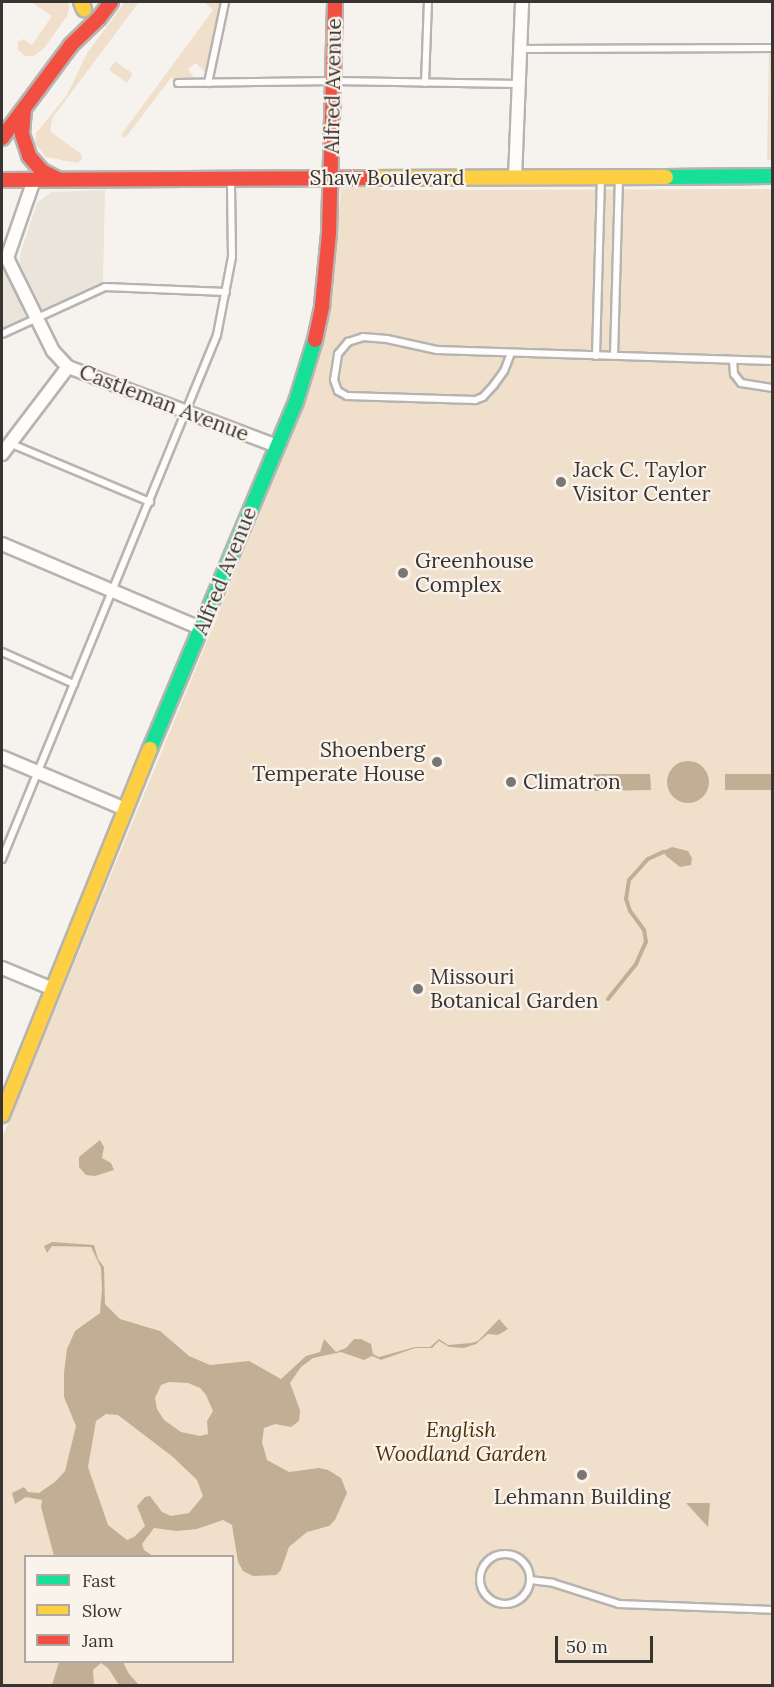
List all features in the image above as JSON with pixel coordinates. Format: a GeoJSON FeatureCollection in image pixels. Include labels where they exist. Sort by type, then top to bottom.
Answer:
{"type":"FeatureCollection","features":[{"type":"Feature","properties":{"kind":"street"},"geometry":{"type":"LineString","coordinates":[[2,138],[71,45],[89,29],[111,2]]}},
{"type":"Feature","properties":{"kind":"street","name":"Alfred Avenue"},"geometry":{"type":"LineString","coordinates":[[2,1115],[124,809],[305,381],[318,333],[325,277],[331,179],[336,2]]}},
{"type":"Feature","properties":{"kind":"street"},"geometry":{"type":"LineString","coordinates":[[515,178],[522,2]]}},
{"type":"Feature","properties":{"kind":"street"},"geometry":{"type":"LineString","coordinates":[[71,45],[85,4]]}},
{"type":"Feature","properties":{"kind":"street"},"geometry":{"type":"LineString","coordinates":[[24,110],[22,134],[29,156],[42,171],[60,180]]}},
{"type":"Feature","properties":{"kind":"street","name":"Shaw Boulevard"},"geometry":{"type":"LineString","coordinates":[[2,180],[772,177]]}},
{"type":"Feature","properties":{"kind":"street","name":"Castleman Avenue"},"geometry":{"type":"LineString","coordinates":[[34,180],[4,257],[54,351],[68,367],[277,446]]}},
{"type":"Feature","properties":{"kind":"street"},"geometry":{"type":"LineString","coordinates":[[2,454],[68,367]]}},
{"type":"Feature","properties":{"kind":"street"},"geometry":{"type":"LineString","coordinates":[[2,544],[202,629]]}},
{"type":"Feature","properties":{"kind":"street"},"geometry":{"type":"LineString","coordinates":[[2,757],[124,809]]}},
{"type":"Feature","properties":{"kind":"street"},"geometry":{"type":"LineString","coordinates":[[2,968],[53,989]]}},
{"type":"Feature","properties":{"kind":"lane"},"geometry":{"type":"LineString","coordinates":[[208,83],[225,2]]}},
{"type":"Feature","properties":{"kind":"lane"},"geometry":{"type":"LineString","coordinates":[[425,83],[428,2]]}},
{"type":"Feature","properties":{"kind":"lane"},"geometry":{"type":"LineString","coordinates":[[520,49],[772,48]]}},
{"type":"Feature","properties":{"kind":"lane"},"geometry":{"type":"LineString","coordinates":[[178,83],[334,81],[519,84]]}},
{"type":"Feature","properties":{"kind":"lane"},"geometry":{"type":"LineString","coordinates":[[596,356],[601,177]]}},
{"type":"Feature","properties":{"kind":"lane"},"geometry":{"type":"LineString","coordinates":[[614,356],[620,177]]}},
{"type":"Feature","properties":{"kind":"lane"},"geometry":{"type":"LineString","coordinates":[[2,857],[217,335],[232,257],[231,179]]}},
{"type":"Feature","properties":{"kind":"lane"},"geometry":{"type":"LineString","coordinates":[[2,334],[36,316],[105,287],[226,292]]}},
{"type":"Feature","properties":{"kind":"lane"},"geometry":{"type":"LineString","coordinates":[[511,353],[504,371],[494,385],[483,397],[475,400],[347,396],[336,387],[333,374],[335,360],[348,342],[369,337],[430,350],[772,361]]}},
{"type":"Feature","properties":{"kind":"lane"},"geometry":{"type":"LineString","coordinates":[[733,360],[734,374],[741,383],[772,388]]}},
{"type":"Feature","properties":{"kind":"lane"},"geometry":{"type":"LineString","coordinates":[[9,443],[150,502]]}},
{"type":"Feature","properties":{"kind":"lane"},"geometry":{"type":"LineString","coordinates":[[2,652],[75,684]]}},
{"type":"Feature","properties":{"kind":"lane"},"geometry":{"type":"LineString","coordinates":[[507,1554],[523,1561],[530,1580],[523,1596],[506,1604],[486,1596],[480,1577],[488,1561],[498,1555],[507,1554]]}},
{"type":"Feature","properties":{"kind":"lane"},"geometry":{"type":"LineString","coordinates":[[530,1580],[553,1583],[619,1604],[772,1610]]}},
{"type":"Feature","properties":{"kind":"shaded area"},"geometry":{"type":"Polygon","coordinates":[[[105,190],[103,283],[42,309],[20,264],[20,255],[37,203],[51,192],[105,190]]]}},
{"type":"Feature","properties":{"kind":"shaded area"},"geometry":{"type":"Polygon","coordinates":[[[2,269],[12,283],[26,318],[2,330],[2,269]]]}},
{"type":"Feature","properties":{"kind":"shaded area"},"geometry":{"type":"Polygon","coordinates":[[[688,761],[696,762],[703,767],[708,774],[708,790],[703,797],[696,802],[688,803],[680,802],[673,797],[668,790],[667,782],[668,774],[673,767],[680,762],[688,761]]]}},
{"type":"Feature","properties":{"kind":"shaded area"},"geometry":{"type":"Polygon","coordinates":[[[594,774],[650,774],[651,790],[594,791],[594,774]]]}},
{"type":"Feature","properties":{"kind":"shaded area"},"geometry":{"type":"Polygon","coordinates":[[[725,774],[772,774],[772,790],[725,790],[725,774]]]}},
{"type":"Feature","properties":{"kind":"shaded area"},"geometry":{"type":"Polygon","coordinates":[[[672,847],[688,851],[692,858],[691,865],[680,867],[666,856],[663,851],[672,847]]]}},
{"type":"Feature","properties":{"kind":"shaded area"},"geometry":{"type":"Polygon","coordinates":[[[100,1140],[104,1147],[102,1158],[111,1163],[114,1170],[95,1176],[86,1175],[79,1167],[79,1157],[100,1140]]]}},
{"type":"Feature","properties":{"kind":"shaded area"},"geometry":{"type":"Polygon","coordinates":[[[52,1242],[94,1245],[98,1259],[104,1267],[105,1304],[120,1319],[160,1331],[189,1356],[210,1365],[249,1361],[281,1379],[306,1356],[320,1352],[324,1339],[336,1352],[346,1348],[354,1339],[361,1339],[371,1344],[373,1354],[379,1357],[415,1347],[430,1347],[439,1339],[448,1345],[478,1341],[499,1319],[508,1329],[498,1335],[488,1334],[476,1344],[464,1348],[449,1347],[439,1341],[432,1348],[415,1348],[381,1360],[372,1356],[364,1360],[341,1352],[313,1358],[301,1367],[290,1383],[300,1410],[299,1421],[291,1427],[275,1424],[264,1428],[262,1442],[267,1460],[289,1472],[319,1468],[328,1470],[341,1478],[347,1493],[335,1520],[329,1526],[307,1532],[289,1547],[281,1570],[276,1575],[253,1576],[243,1571],[238,1562],[232,1525],[223,1520],[197,1529],[177,1531],[154,1528],[142,1544],[144,1550],[152,1555],[54,1555],[41,1507],[42,1500],[26,1497],[15,1504],[12,1493],[24,1487],[28,1492],[39,1493],[56,1481],[65,1471],[76,1426],[64,1397],[67,1349],[75,1331],[100,1313],[102,1289],[101,1268],[91,1247],[52,1246],[47,1253],[44,1246],[52,1242]],[[169,1382],[161,1385],[155,1398],[157,1409],[164,1420],[181,1432],[200,1436],[208,1434],[207,1421],[213,1411],[200,1388],[188,1383],[169,1382]],[[106,1414],[96,1421],[88,1467],[108,1525],[127,1540],[134,1537],[145,1526],[137,1506],[145,1497],[150,1496],[162,1512],[171,1516],[189,1513],[203,1496],[197,1480],[173,1457],[118,1415],[106,1414]]]}},
{"type":"Feature","properties":{"kind":"shaded area"},"geometry":{"type":"Polygon","coordinates":[[[686,1503],[710,1503],[708,1527],[686,1503]]]}},
{"type":"Feature","properties":{"kind":"shaded area"},"geometry":{"type":"Polygon","coordinates":[[[59,1663],[101,1663],[93,1670],[94,1685],[52,1685],[59,1663]]]}},
{"type":"Feature","properties":{"kind":"shaded area"},"geometry":{"type":"Polygon","coordinates":[[[101,1663],[124,1663],[129,1674],[139,1685],[119,1685],[108,1668],[101,1663]]]}},
{"type":"Feature","properties":{"kind":"green space"},"geometry":{"type":"Polygon","coordinates":[[[31,2],[68,2],[69,9],[67,16],[45,47],[34,56],[25,56],[18,50],[18,42],[23,39],[32,45],[52,16],[31,2]]]}},
{"type":"Feature","properties":{"kind":"green space"},"geometry":{"type":"Polygon","coordinates":[[[125,2],[139,2],[53,117],[51,124],[51,132],[81,154],[82,159],[77,163],[46,157],[35,144],[36,133],[67,95],[87,53],[125,2]]]}},
{"type":"Feature","properties":{"kind":"green space"},"geometry":{"type":"Polygon","coordinates":[[[204,2],[221,2],[205,72],[196,63],[188,69],[195,79],[171,78],[125,138],[121,135],[213,10],[204,2]]]}},
{"type":"Feature","properties":{"kind":"green space"},"geometry":{"type":"Polygon","coordinates":[[[769,52],[772,52],[772,160],[767,160],[769,52]]]}},
{"type":"Feature","properties":{"kind":"green space"},"geometry":{"type":"Polygon","coordinates":[[[115,61],[133,74],[127,83],[109,70],[115,61]]]}},
{"type":"Feature","properties":{"kind":"green space","name":"Missouri Botanical Garden"},"geometry":{"type":"Polygon","coordinates":[[[376,186],[382,190],[772,189],[772,1685],[2,1685],[2,1138],[296,426],[312,379],[330,304],[341,189],[376,186]]]}},
{"type":"Feature","properties":{"kind":"waterway"},"geometry":{"type":"LineString","coordinates":[[608,999],[636,964],[646,942],[644,930],[630,911],[626,899],[629,880],[648,859],[663,852]]}},
{"type":"Feature","properties":{"kind":"traffic: fast"},"geometry":{"type":"LineString","coordinates":[[666,177],[772,176]]}},
{"type":"Feature","properties":{"kind":"traffic: fast"},"geometry":{"type":"LineString","coordinates":[[150,749],[296,402],[315,340]]}},
{"type":"Feature","properties":{"kind":"traffic: slow"},"geometry":{"type":"LineString","coordinates":[[81,2],[84,9]]}},
{"type":"Feature","properties":{"kind":"traffic: slow"},"geometry":{"type":"LineString","coordinates":[[368,178],[666,177]]}},
{"type":"Feature","properties":{"kind":"traffic: slow"},"geometry":{"type":"LineString","coordinates":[[2,1115],[150,749]]}},
{"type":"Feature","properties":{"kind":"traffic: jam"},"geometry":{"type":"LineString","coordinates":[[2,138],[71,45],[99,18],[111,2]]}},
{"type":"Feature","properties":{"kind":"traffic: jam"},"geometry":{"type":"LineString","coordinates":[[315,340],[322,306],[329,233],[335,2]]}},
{"type":"Feature","properties":{"kind":"traffic: jam"},"geometry":{"type":"LineString","coordinates":[[24,110],[22,134],[29,156],[42,171],[58,179]]}},
{"type":"Feature","properties":{"kind":"traffic: jam"},"geometry":{"type":"LineString","coordinates":[[2,180],[368,178]]}},
{"type":"Feature","properties":{"kind":"place","name":"Jack C. Taylor Visitor Center"},"geometry":{"type":"Point","coordinates":[561,482]}},
{"type":"Feature","properties":{"kind":"place","name":"Greenhouse Complex"},"geometry":{"type":"Point","coordinates":[403,573]}},
{"type":"Feature","properties":{"kind":"place","name":"Shoenberg Temperate House"},"geometry":{"type":"Point","coordinates":[437,762]}},
{"type":"Feature","properties":{"kind":"place","name":"Climatron"},"geometry":{"type":"Point","coordinates":[511,782]}},
{"type":"Feature","properties":{"kind":"place","name":"Missouri Botanical Garden"},"geometry":{"type":"Point","coordinates":[418,989]}},
{"type":"Feature","properties":{"kind":"place","name":"Lehmann Building"},"geometry":{"type":"Point","coordinates":[582,1475]}},
{"type":"Feature","properties":{"kind":"park label","name":"English Woodland Garden"},"geometry":{"type":"Point","coordinates":[461,1442]}}]}
